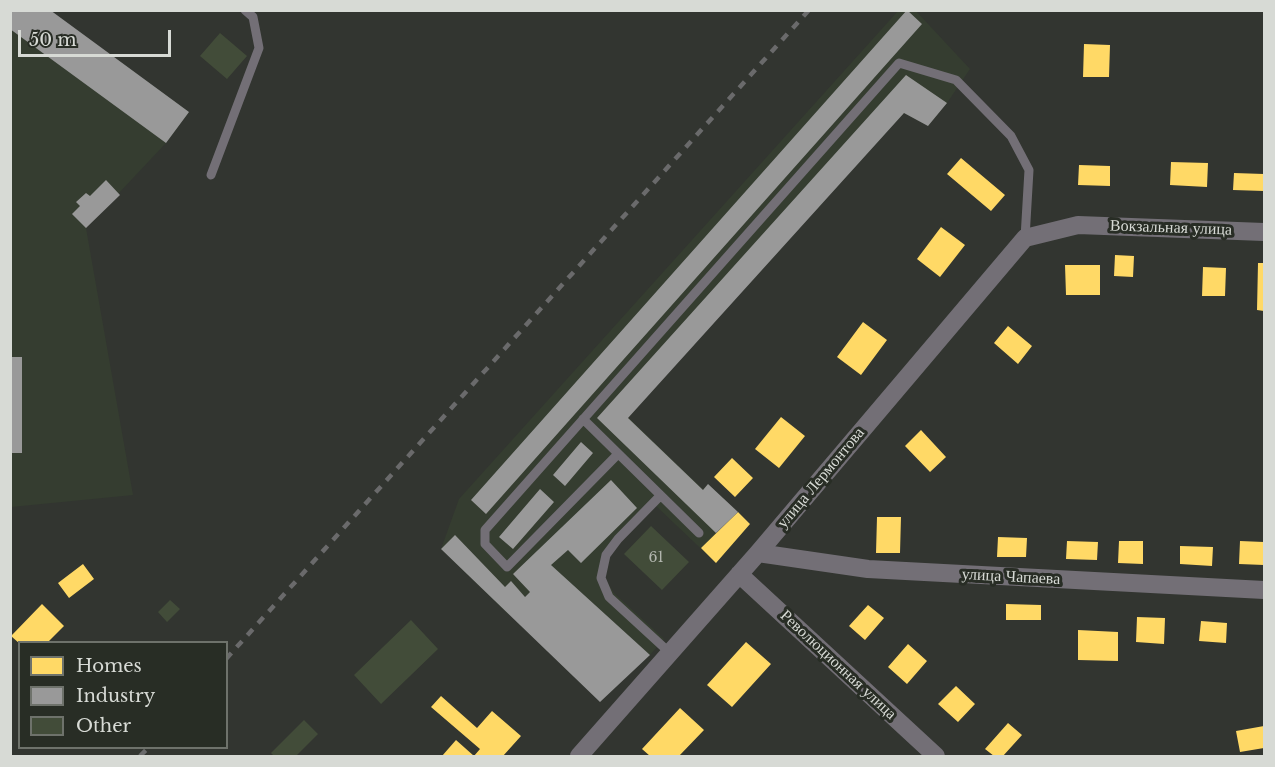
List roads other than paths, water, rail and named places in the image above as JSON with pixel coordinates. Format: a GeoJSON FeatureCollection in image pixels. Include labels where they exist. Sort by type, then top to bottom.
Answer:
{"type":"FeatureCollection","features":[{"type":"Feature","properties":{"kind":"street","name":"Вокзальная улица"},"geometry":{"type":"LineString","coordinates":[[1024,238],[1078,225],[1264,232]]}},
{"type":"Feature","properties":{"kind":"street","name":"улица Лермонтова"},"geometry":{"type":"LineString","coordinates":[[579,756],[758,553],[1024,238]]}},
{"type":"Feature","properties":{"kind":"street","name":"улица Чапаева"},"geometry":{"type":"LineString","coordinates":[[758,553],[868,569],[1264,590]]}},
{"type":"Feature","properties":{"kind":"street","name":"Революционная улица"},"geometry":{"type":"LineString","coordinates":[[739,574],[936,756]]}},
{"type":"Feature","properties":{"kind":"lane"},"geometry":{"type":"LineString","coordinates":[[211,175],[259,48],[253,17],[245,10]]}},
{"type":"Feature","properties":{"kind":"lane"},"geometry":{"type":"LineString","coordinates":[[617,455],[507,567],[485,544],[484,530],[899,63],[956,80],[1011,136],[1029,170],[1024,238]]}},
{"type":"Feature","properties":{"kind":"lane"},"geometry":{"type":"LineString","coordinates":[[583,419],[617,455],[699,533]]}},
{"type":"Feature","properties":{"kind":"lane"},"geometry":{"type":"LineString","coordinates":[[660,496],[606,555],[601,578],[609,597],[670,653]]}},
{"type":"Feature","properties":{"kind":"railway"},"geometry":{"type":"LineString","coordinates":[[228,657],[809,10]]}},
{"type":"Feature","properties":{"kind":"railway"},"geometry":{"type":"LineString","coordinates":[[140,756],[147,749]]}}]}
